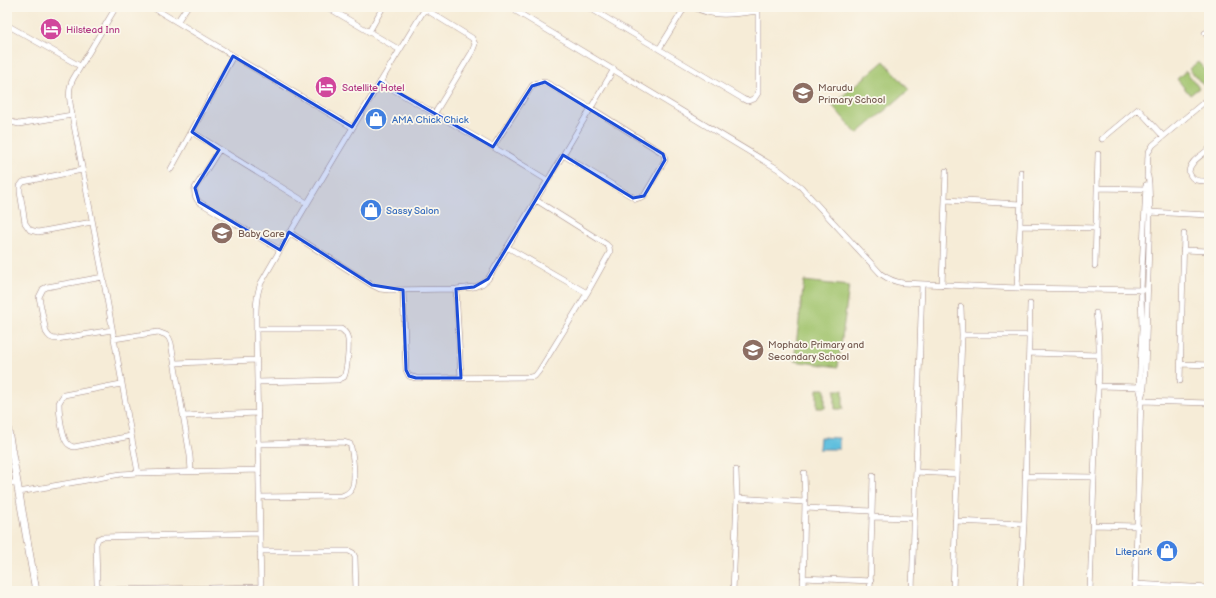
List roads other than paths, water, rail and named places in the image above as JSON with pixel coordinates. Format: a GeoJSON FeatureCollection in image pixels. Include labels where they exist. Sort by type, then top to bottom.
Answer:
{"type":"FeatureCollection","features":[{"type":"Feature","properties":{"kind":"street"},"geometry":{"type":"LineString","coordinates":[[116,7],[80,66],[71,83],[69,94],[138,473]]}},
{"type":"Feature","properties":{"kind":"street"},"geometry":{"type":"LineString","coordinates":[[152,7],[352,127]]}},
{"type":"Feature","properties":{"kind":"street"},"geometry":{"type":"LineString","coordinates":[[177,22],[187,7]]}},
{"type":"Feature","properties":{"kind":"street"},"geometry":{"type":"LineString","coordinates":[[327,7],[400,50]]}},
{"type":"Feature","properties":{"kind":"street"},"geometry":{"type":"LineString","coordinates":[[369,32],[383,7]]}},
{"type":"Feature","properties":{"kind":"street"},"geometry":{"type":"LineString","coordinates":[[509,7],[778,169],[801,187],[886,278],[903,283],[942,285],[1144,290]]}},
{"type":"Feature","properties":{"kind":"street"},"geometry":{"type":"LineString","coordinates":[[588,7],[743,99],[747,101],[752,100],[758,93],[758,9],[735,14],[714,14],[694,7]]}},
{"type":"Feature","properties":{"kind":"street"},"geometry":{"type":"LineString","coordinates":[[659,49],[685,7]]}},
{"type":"Feature","properties":{"kind":"street"},"geometry":{"type":"LineString","coordinates":[[260,533],[102,537],[98,539],[96,544],[97,584],[100,588],[106,590],[261,589],[260,497],[256,360],[258,291],[290,232],[352,127],[426,8],[472,38],[474,44],[472,52],[435,113]]}},
{"type":"Feature","properties":{"kind":"street"},"geometry":{"type":"LineString","coordinates":[[7,25],[80,66]]}},
{"type":"Feature","properties":{"kind":"street"},"geometry":{"type":"LineString","coordinates":[[171,169],[233,56]]}},
{"type":"Feature","properties":{"kind":"street"},"geometry":{"type":"LineString","coordinates":[[290,232],[380,289],[456,289],[474,287],[482,284],[488,279],[614,69]]}},
{"type":"Feature","properties":{"kind":"street"},"geometry":{"type":"LineString","coordinates":[[380,82],[547,180]]}},
{"type":"Feature","properties":{"kind":"street"},"geometry":{"type":"LineString","coordinates":[[493,147],[532,86],[536,83],[548,83],[661,152],[664,155],[665,160],[646,193],[642,197],[636,199],[563,155]]}},
{"type":"Feature","properties":{"kind":"street"},"geometry":{"type":"LineString","coordinates":[[1135,591],[1142,387],[1142,330],[1149,183],[1148,153],[1153,145],[1209,98]]}},
{"type":"Feature","properties":{"kind":"street"},"geometry":{"type":"LineString","coordinates":[[1102,139],[1138,109],[1163,136]]}},
{"type":"Feature","properties":{"kind":"street"},"geometry":{"type":"LineString","coordinates":[[7,118],[11,122],[19,124],[72,115]]}},
{"type":"Feature","properties":{"kind":"street"},"geometry":{"type":"LineString","coordinates":[[192,132],[307,203]]}},
{"type":"Feature","properties":{"kind":"street"},"geometry":{"type":"LineString","coordinates":[[1209,149],[1190,165],[1189,172],[1193,179],[1209,181]]}},
{"type":"Feature","properties":{"kind":"street"},"geometry":{"type":"LineString","coordinates":[[219,150],[195,188],[194,192],[196,199],[280,250]]}},
{"type":"Feature","properties":{"kind":"street"},"geometry":{"type":"LineString","coordinates":[[1095,266],[1098,154]]}},
{"type":"Feature","properties":{"kind":"street"},"geometry":{"type":"LineString","coordinates":[[82,170],[23,182],[20,190],[25,223],[30,230],[38,232],[92,222]]}},
{"type":"Feature","properties":{"kind":"street"},"geometry":{"type":"LineString","coordinates":[[942,285],[946,171]]}},
{"type":"Feature","properties":{"kind":"street"},"geometry":{"type":"LineString","coordinates":[[1017,288],[1021,172]]}},
{"type":"Feature","properties":{"kind":"street"},"geometry":{"type":"LineString","coordinates":[[1097,188],[1148,189]]}},
{"type":"Feature","properties":{"kind":"street"},"geometry":{"type":"LineString","coordinates":[[403,290],[406,370],[409,376],[416,378],[461,378],[535,376],[587,293],[609,254],[609,247],[606,244],[536,200]]}},
{"type":"Feature","properties":{"kind":"street"},"geometry":{"type":"LineString","coordinates":[[945,200],[1021,204]]}},
{"type":"Feature","properties":{"kind":"street"},"geometry":{"type":"LineString","coordinates":[[1147,212],[1209,215]]}},
{"type":"Feature","properties":{"kind":"street"},"geometry":{"type":"LineString","coordinates":[[1020,226],[1096,228]]}},
{"type":"Feature","properties":{"kind":"street"},"geometry":{"type":"LineString","coordinates":[[1180,381],[1184,234]]}},
{"type":"Feature","properties":{"kind":"street"},"geometry":{"type":"LineString","coordinates":[[507,247],[587,293]]}},
{"type":"Feature","properties":{"kind":"street"},"geometry":{"type":"LineString","coordinates":[[1183,250],[1209,251]]}},
{"type":"Feature","properties":{"kind":"street"},"geometry":{"type":"LineString","coordinates":[[103,277],[47,287],[43,289],[40,297],[46,332],[52,339],[112,330]]}},
{"type":"Feature","properties":{"kind":"street"},"geometry":{"type":"LineString","coordinates":[[912,591],[922,284]]}},
{"type":"Feature","properties":{"kind":"street"},"geometry":{"type":"LineString","coordinates":[[456,289],[461,378]]}},
{"type":"Feature","properties":{"kind":"street"},"geometry":{"type":"LineString","coordinates":[[1020,591],[1024,524],[1030,304]]}},
{"type":"Feature","properties":{"kind":"street"},"geometry":{"type":"LineString","coordinates":[[953,591],[962,335],[961,308]]}},
{"type":"Feature","properties":{"kind":"street"},"geometry":{"type":"LineString","coordinates":[[1090,591],[1100,355],[1096,313]]}},
{"type":"Feature","properties":{"kind":"street"},"geometry":{"type":"LineString","coordinates":[[256,329],[341,329],[346,332],[348,337],[347,371],[344,377],[338,380],[257,382]]}},
{"type":"Feature","properties":{"kind":"street"},"geometry":{"type":"LineString","coordinates":[[114,339],[158,332],[163,333],[169,338],[175,363],[190,456],[191,471]]}},
{"type":"Feature","properties":{"kind":"street"},"geometry":{"type":"LineString","coordinates":[[962,335],[1029,335]]}},
{"type":"Feature","properties":{"kind":"street"},"geometry":{"type":"LineString","coordinates":[[1029,353],[1100,355]]}},
{"type":"Feature","properties":{"kind":"street"},"geometry":{"type":"LineString","coordinates":[[175,363],[256,360]]}},
{"type":"Feature","properties":{"kind":"street"},"geometry":{"type":"LineString","coordinates":[[1181,364],[1209,365]]}},
{"type":"Feature","properties":{"kind":"street"},"geometry":{"type":"LineString","coordinates":[[121,384],[64,395],[61,398],[60,403],[61,424],[66,443],[69,446],[74,447],[131,436]]}},
{"type":"Feature","properties":{"kind":"street"},"geometry":{"type":"LineString","coordinates":[[1098,386],[1142,387]]}},
{"type":"Feature","properties":{"kind":"street"},"geometry":{"type":"LineString","coordinates":[[1141,399],[1209,403]]}},
{"type":"Feature","properties":{"kind":"street"},"geometry":{"type":"LineString","coordinates":[[183,416],[258,414]]}},
{"type":"Feature","properties":{"kind":"street"},"geometry":{"type":"LineString","coordinates":[[7,425],[36,591]]}},
{"type":"Feature","properties":{"kind":"street"},"geometry":{"type":"LineString","coordinates":[[258,444],[343,442],[350,444],[352,451],[354,483],[348,494],[342,496],[260,497]]}},
{"type":"Feature","properties":{"kind":"street"},"geometry":{"type":"LineString","coordinates":[[19,492],[104,477],[138,473],[259,470]]}},
{"type":"Feature","properties":{"kind":"street"},"geometry":{"type":"LineString","coordinates":[[733,591],[737,498],[736,470]]}},
{"type":"Feature","properties":{"kind":"street"},"geometry":{"type":"LineString","coordinates":[[916,472],[956,474]]}},
{"type":"Feature","properties":{"kind":"street"},"geometry":{"type":"LineString","coordinates":[[803,591],[805,508],[804,473]]}},
{"type":"Feature","properties":{"kind":"street"},"geometry":{"type":"LineString","coordinates":[[870,591],[873,476]]}},
{"type":"Feature","properties":{"kind":"street"},"geometry":{"type":"LineString","coordinates":[[1025,476],[1094,477]]}},
{"type":"Feature","properties":{"kind":"street"},"geometry":{"type":"LineString","coordinates":[[7,484],[17,482]]}},
{"type":"Feature","properties":{"kind":"street"},"geometry":{"type":"LineString","coordinates":[[737,498],[805,502]]}},
{"type":"Feature","properties":{"kind":"street"},"geometry":{"type":"LineString","coordinates":[[805,508],[914,518]]}},
{"type":"Feature","properties":{"kind":"street"},"geometry":{"type":"LineString","coordinates":[[956,521],[1024,524]]}},
{"type":"Feature","properties":{"kind":"street"},"geometry":{"type":"LineString","coordinates":[[1092,525],[1138,526]]}},
{"type":"Feature","properties":{"kind":"street"},"geometry":{"type":"LineString","coordinates":[[260,551],[349,551],[353,553],[355,558],[356,591]]}},
{"type":"Feature","properties":{"kind":"street"},"geometry":{"type":"LineString","coordinates":[[803,578],[871,581]]}},
{"type":"Feature","properties":{"kind":"street"},"geometry":{"type":"LineString","coordinates":[[1136,584],[1190,589],[1209,588]]}},
{"type":"Feature","properties":{"kind":"water"},"geometry":{"type":"Polygon","coordinates":[[[820,437],[839,438],[839,449],[819,449],[820,437]]]}},
{"type":"Feature","properties":{"kind":"place","name":"Hilstead Inn"},"geometry":{"type":"Point","coordinates":[51,29]}},
{"type":"Feature","properties":{"kind":"place","name":"Satellite Hotel"},"geometry":{"type":"Point","coordinates":[326,87]}},
{"type":"Feature","properties":{"kind":"place","name":"Marudu Primary School"},"geometry":{"type":"Point","coordinates":[803,93]}},
{"type":"Feature","properties":{"kind":"place","name":"AMA Chick Chick"},"geometry":{"type":"Point","coordinates":[376,119]}},
{"type":"Feature","properties":{"kind":"place","name":"Sassy Salon"},"geometry":{"type":"Point","coordinates":[371,210]}},
{"type":"Feature","properties":{"kind":"place","name":"Baby Care"},"geometry":{"type":"Point","coordinates":[222,233]}},
{"type":"Feature","properties":{"kind":"place","name":"Mophato Primary and Secondary School"},"geometry":{"type":"Point","coordinates":[753,350]}},
{"type":"Feature","properties":{"kind":"place","name":"Litepark"},"geometry":{"type":"Point","coordinates":[1167,551]}}]}
